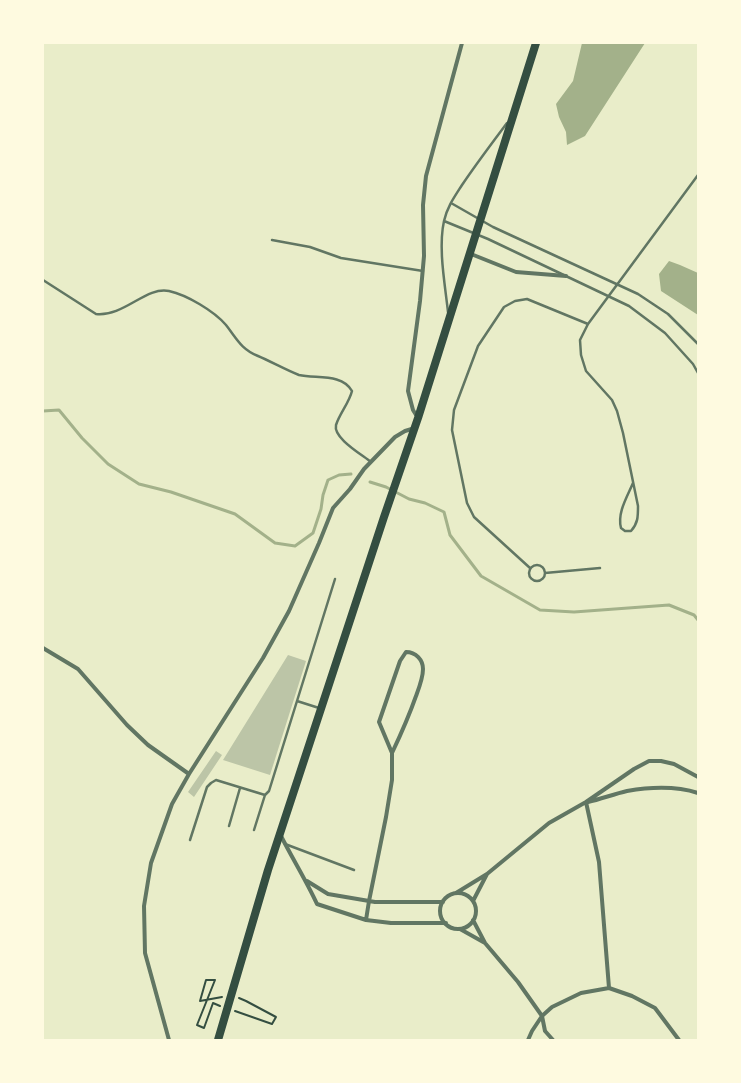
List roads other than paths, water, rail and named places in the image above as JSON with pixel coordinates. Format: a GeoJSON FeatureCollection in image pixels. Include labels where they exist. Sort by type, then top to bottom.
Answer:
{"type":"FeatureCollection","features":[{"type":"Feature","properties":{"kind":"main road"},"geometry":{"type":"LineString","coordinates":[[218,1040],[268,870],[384,517],[415,428],[536,43]]}},
{"type":"Feature","properties":{"kind":"street"},"geometry":{"type":"LineString","coordinates":[[418,418],[413,410],[408,391],[423,271],[423,205],[426,176],[462,43]]}},
{"type":"Feature","properties":{"kind":"street"},"geometry":{"type":"LineString","coordinates":[[470,254],[516,272],[566,276]]}},
{"type":"Feature","properties":{"kind":"street"},"geometry":{"type":"LineString","coordinates":[[170,1040],[145,954],[144,906],[151,863],[172,804],[189,774],[263,658],[285,618],[333,508],[350,489],[364,469],[395,437],[405,431],[415,428]]}},
{"type":"Feature","properties":{"kind":"street"},"geometry":{"type":"LineString","coordinates":[[43,648],[78,669],[127,725],[148,745],[189,774]]}},
{"type":"Feature","properties":{"kind":"street"},"geometry":{"type":"LineString","coordinates":[[366,920],[392,780],[392,753],[379,722],[400,661],[406,652],[410,652],[417,655],[423,663],[422,678],[403,730],[392,753]]}},
{"type":"Feature","properties":{"kind":"street"},"geometry":{"type":"LineString","coordinates":[[456,894],[487,874],[549,823],[586,802],[634,769],[649,761],[662,761],[674,764],[698,776]]}},
{"type":"Feature","properties":{"kind":"street"},"geometry":{"type":"LineString","coordinates":[[586,802],[626,791],[644,788],[677,789],[698,792]]}},
{"type":"Feature","properties":{"kind":"street"},"geometry":{"type":"LineString","coordinates":[[586,802],[599,862],[609,988]]}},
{"type":"Feature","properties":{"kind":"street"},"geometry":{"type":"LineString","coordinates":[[280,834],[317,904],[366,920],[391,923],[446,923]]}},
{"type":"Feature","properties":{"kind":"street"},"geometry":{"type":"LineString","coordinates":[[473,901],[487,874]]}},
{"type":"Feature","properties":{"kind":"street"},"geometry":{"type":"LineString","coordinates":[[306,881],[328,894],[369,901],[443,902]]}},
{"type":"Feature","properties":{"kind":"street"},"geometry":{"type":"LineString","coordinates":[[459,928],[469,925],[476,912],[473,901],[464,894],[448,896],[443,902],[440,913],[446,923],[451,927],[459,928],[485,943]]}},
{"type":"Feature","properties":{"kind":"street"},"geometry":{"type":"LineString","coordinates":[[473,920],[485,943],[518,982],[542,1016],[545,1031],[554,1040]]}},
{"type":"Feature","properties":{"kind":"street"},"geometry":{"type":"LineString","coordinates":[[528,1040],[542,1016],[552,1007],[581,993],[609,988],[632,996],[655,1008],[679,1040]]}},
{"type":"Feature","properties":{"kind":"lane"},"geometry":{"type":"LineString","coordinates":[[449,320],[443,262],[442,240],[444,221],[451,203],[473,169],[515,113]]}},
{"type":"Feature","properties":{"kind":"lane"},"geometry":{"type":"LineString","coordinates":[[633,483],[621,512],[619,522],[621,528],[625,531],[631,531],[636,525],[638,518],[638,506],[623,433],[612,400],[586,371],[581,355],[580,340],[588,324],[608,296],[698,175]]}},
{"type":"Feature","properties":{"kind":"lane"},"geometry":{"type":"LineString","coordinates":[[451,203],[493,227],[638,294],[668,314],[698,344]]}},
{"type":"Feature","properties":{"kind":"lane"},"geometry":{"type":"LineString","coordinates":[[444,221],[477,234],[629,306],[665,333],[693,364],[698,373]]}},
{"type":"Feature","properties":{"kind":"lane"},"geometry":{"type":"LineString","coordinates":[[272,240],[310,246],[341,258],[423,271]]}},
{"type":"Feature","properties":{"kind":"lane"},"geometry":{"type":"LineString","coordinates":[[43,280],[96,314],[104,315],[113,313],[151,293],[168,291],[179,294],[210,310],[227,326],[239,344],[248,352],[299,375],[336,379],[344,382],[352,391],[351,396],[336,425],[336,432],[340,438],[371,462]]}},
{"type":"Feature","properties":{"kind":"lane"},"geometry":{"type":"LineString","coordinates":[[530,568],[474,517],[467,503],[452,430],[454,410],[478,346],[504,307],[515,301],[527,299],[588,324]]}},
{"type":"Feature","properties":{"kind":"lane"},"geometry":{"type":"LineString","coordinates":[[538,565],[543,568],[545,573],[544,578],[535,582],[528,575],[530,568],[538,565]]}},
{"type":"Feature","properties":{"kind":"lane"},"geometry":{"type":"LineString","coordinates":[[545,573],[600,568]]}},
{"type":"Feature","properties":{"kind":"lane"},"geometry":{"type":"LineString","coordinates":[[254,830],[265,795],[269,792],[335,579]]}},
{"type":"Feature","properties":{"kind":"lane"},"geometry":{"type":"LineString","coordinates":[[297,701],[322,708]]}},
{"type":"Feature","properties":{"kind":"lane"},"geometry":{"type":"LineString","coordinates":[[190,840],[207,787],[210,783],[216,780],[265,795]]}},
{"type":"Feature","properties":{"kind":"lane"},"geometry":{"type":"LineString","coordinates":[[229,826],[240,788]]}},
{"type":"Feature","properties":{"kind":"lane"},"geometry":{"type":"LineString","coordinates":[[285,844],[354,870]]}},
{"type":"Feature","properties":{"kind":"waterway"},"geometry":{"type":"LineString","coordinates":[[43,411],[59,410],[82,438],[108,464],[139,484],[171,492],[235,514],[275,543],[295,546],[313,533],[328,480],[339,475],[351,474]]}},
{"type":"Feature","properties":{"kind":"waterway"},"geometry":{"type":"LineString","coordinates":[[370,482],[386,487],[409,499],[425,503],[444,512],[450,535],[481,576],[540,610],[574,612],[669,605],[694,615],[698,620]]}}]}
